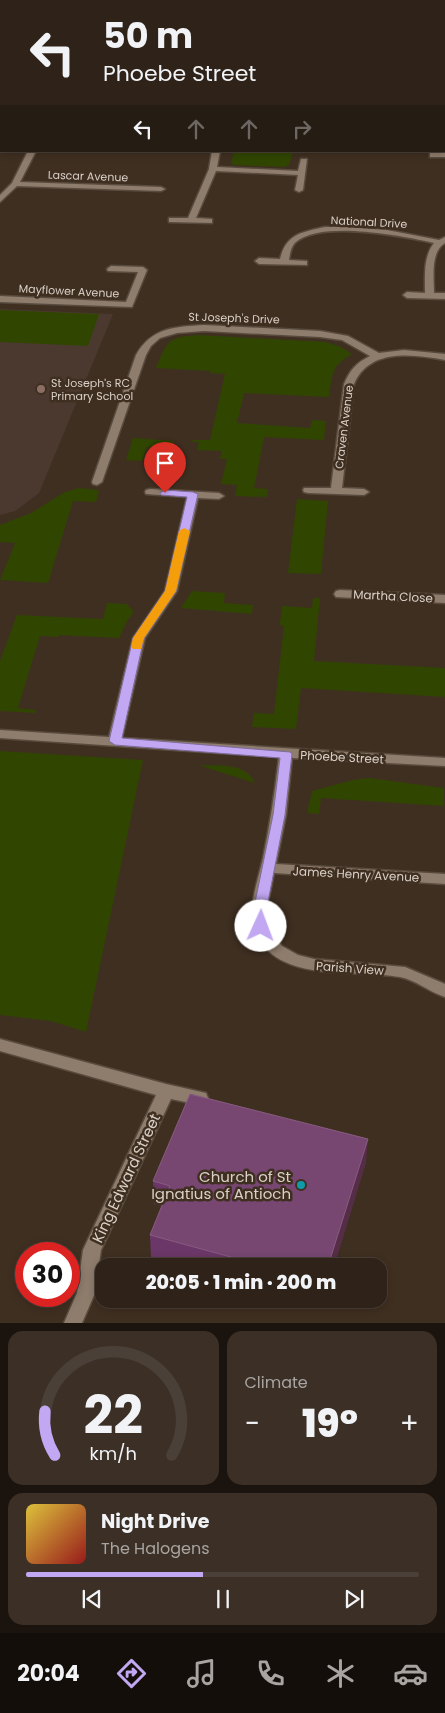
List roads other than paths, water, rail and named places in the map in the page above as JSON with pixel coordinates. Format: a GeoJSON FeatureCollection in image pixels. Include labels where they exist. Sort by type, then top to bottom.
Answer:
{"type":"FeatureCollection","features":[{"type":"Feature","properties":{"kind":"street"},"geometry":{"type":"LineString","coordinates":[[0,200],[15,184],[31,152]]}},
{"type":"Feature","properties":{"kind":"street"},"geometry":{"type":"LineString","coordinates":[[191,220],[213,169],[216,152]]}},
{"type":"Feature","properties":{"kind":"street"},"geometry":{"type":"LineString","coordinates":[[433,155],[445,155]]}},
{"type":"Feature","properties":{"kind":"street"},"geometry":{"type":"LineString","coordinates":[[299,190],[304,161]]}},
{"type":"Feature","properties":{"kind":"street"},"geometry":{"type":"LineString","coordinates":[[213,169],[302,172]]}},
{"type":"Feature","properties":{"kind":"street","name":"Lascar Avenue"},"geometry":{"type":"LineString","coordinates":[[15,184],[161,189]]}},
{"type":"Feature","properties":{"kind":"street"},"geometry":{"type":"LineString","coordinates":[[172,220],[209,221]]}},
{"type":"Feature","properties":{"kind":"street","name":"National Drive"},"geometry":{"type":"LineString","coordinates":[[284,262],[287,248],[294,239],[307,233],[324,231],[400,233],[442,241]]}},
{"type":"Feature","properties":{"kind":"street"},"geometry":{"type":"LineString","coordinates":[[429,296],[432,250],[442,241]]}},
{"type":"Feature","properties":{"kind":"street"},"geometry":{"type":"LineString","coordinates":[[259,261],[304,263]]}},
{"type":"Feature","properties":{"kind":"street","name":"Mayflower Avenue"},"geometry":{"type":"LineString","coordinates":[[0,299],[130,305],[142,270],[111,269]]}},
{"type":"Feature","properties":{"kind":"street"},"geometry":{"type":"LineString","coordinates":[[407,295],[445,296]]}},
{"type":"Feature","properties":{"kind":"street","name":"St Joseph's Drive"},"geometry":{"type":"LineString","coordinates":[[97,482],[141,355],[147,344],[157,336],[176,330],[204,328],[320,334],[345,338],[377,356]]}},
{"type":"Feature","properties":{"kind":"street","name":"Craven Avenue"},"geometry":{"type":"LineString","coordinates":[[336,491],[351,375],[366,360],[377,356],[425,353],[445,358]]}},
{"type":"Feature","properties":{"kind":"street"},"geometry":{"type":"LineString","coordinates":[[308,490],[364,492]]}},
{"type":"Feature","properties":{"kind":"street"},"geometry":{"type":"LineString","coordinates":[[150,492],[219,496]]}},
{"type":"Feature","properties":{"kind":"street"},"geometry":{"type":"LineString","coordinates":[[115,741],[139,638],[171,591],[193,494]]}},
{"type":"Feature","properties":{"kind":"street","name":"Martha Close"},"geometry":{"type":"LineString","coordinates":[[340,594],[445,599]]}},
{"type":"Feature","properties":{"kind":"street","name":"Phoebe Street"},"geometry":{"type":"LineString","coordinates":[[0,734],[286,754],[445,762]]}},
{"type":"Feature","properties":{"kind":"street","name":"Parish View"},"geometry":{"type":"LineString","coordinates":[[286,754],[279,815],[259,912],[261,926],[268,939],[280,952],[304,964],[321,967],[401,972],[445,991]]}},
{"type":"Feature","properties":{"kind":"street","name":"James Henry Avenue"},"geometry":{"type":"LineString","coordinates":[[267,868],[445,879]]}},
{"type":"Feature","properties":{"kind":"street"},"geometry":{"type":"LineString","coordinates":[[0,1045],[166,1091],[200,1098]]}},
{"type":"Feature","properties":{"kind":"street","name":"King Edward Street"},"geometry":{"type":"LineString","coordinates":[[73,1323],[86,1293],[92,1250],[166,1091]]}},
{"type":"Feature","properties":{"kind":"place","name":"St Joseph's RC Primary School"},"geometry":{"type":"Point","coordinates":[41,389]}},
{"type":"Feature","properties":{"kind":"place","name":"Church of St Ignatius of Antioch"},"geometry":{"type":"Point","coordinates":[301,1185]}}]}
